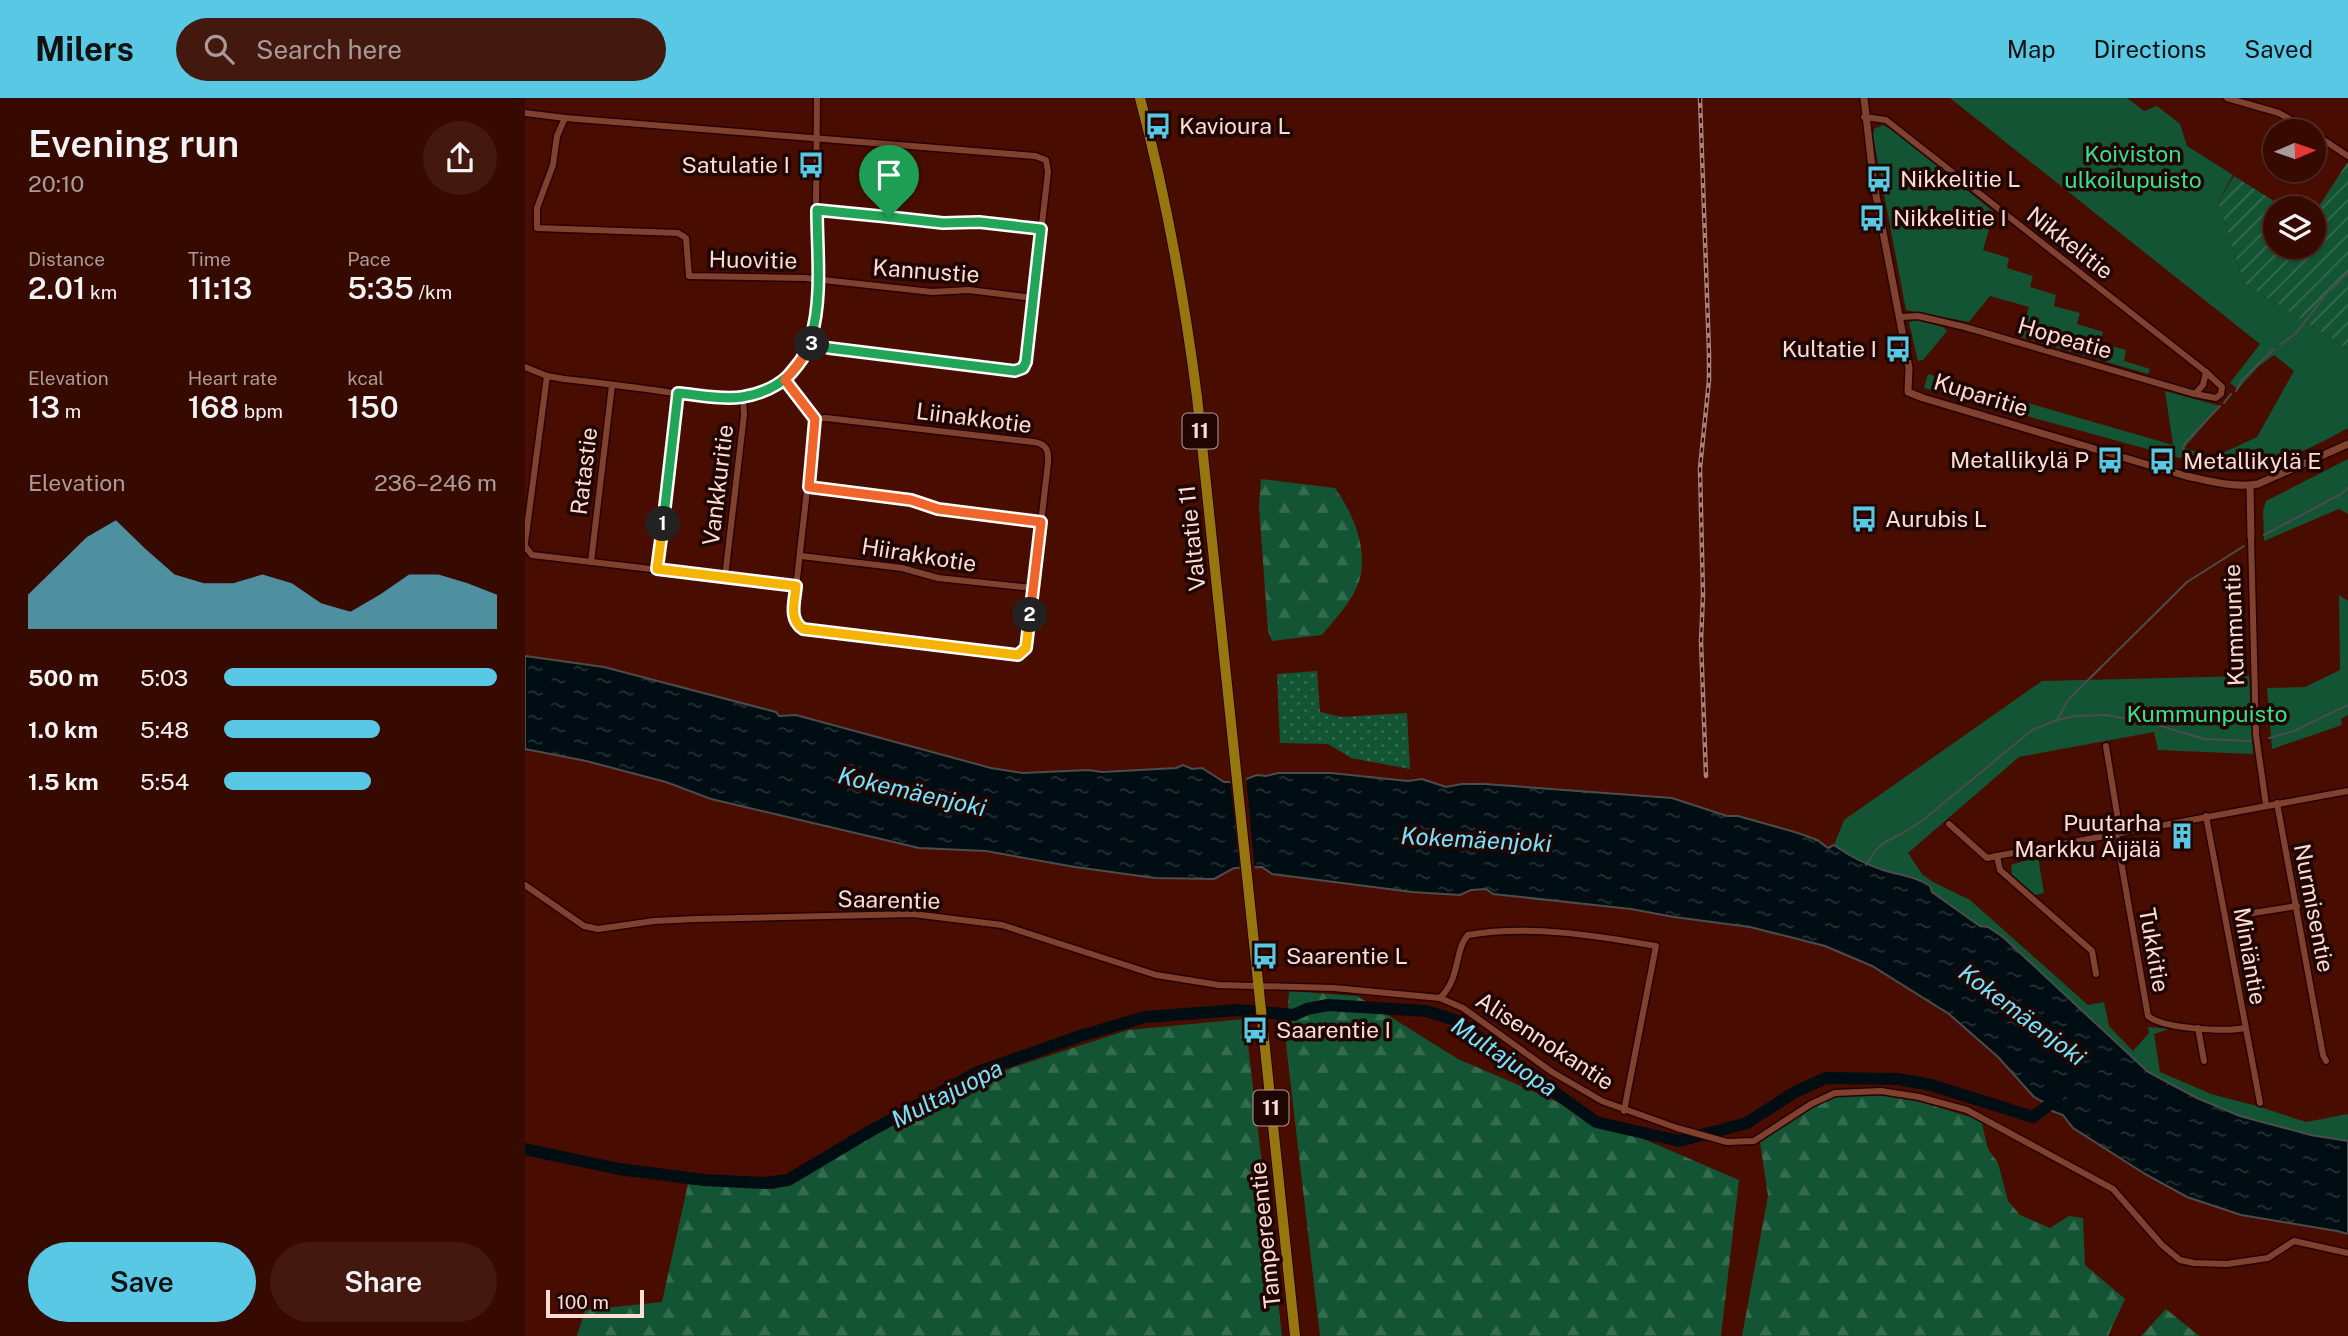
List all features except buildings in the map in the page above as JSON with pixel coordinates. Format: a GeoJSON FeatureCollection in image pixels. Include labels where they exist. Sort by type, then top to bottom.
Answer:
{"type":"FeatureCollection","features":[{"type":"Feature","properties":{"kind":"highway","name":"Valtatie 11"},"geometry":{"type":"LineString","coordinates":[[1140,98],[1170,223],[1189,337],[1247,880]]}},
{"type":"Feature","properties":{"kind":"highway","name":"Tampereentie"},"geometry":{"type":"LineString","coordinates":[[1247,880],[1295,1336]]}},
{"type":"Feature","properties":{"kind":"street"},"geometry":{"type":"LineString","coordinates":[[525,367],[547,376],[715,397],[743,397],[774,387],[785,380],[811,343],[815,321],[817,98]]}},
{"type":"Feature","properties":{"kind":"street","name":"Kuparitie"},"geometry":{"type":"LineString","coordinates":[[1864,98],[1864,117],[1874,185],[1909,368],[1908,392],[2186,476],[2220,483],[2250,485]]}},
{"type":"Feature","properties":{"kind":"street"},"geometry":{"type":"LineString","coordinates":[[2227,98],[2279,113],[2289,119]]}},
{"type":"Feature","properties":{"kind":"street"},"geometry":{"type":"LineString","coordinates":[[525,113],[1046,160],[1048,172],[1026,362],[1023,368],[1015,371],[829,348],[811,343]]}},
{"type":"Feature","properties":{"kind":"street","name":"Nikkelitie"},"geometry":{"type":"LineString","coordinates":[[1864,117],[1886,120],[2222,387],[2221,394],[2216,398],[2195,394]]}},
{"type":"Feature","properties":{"kind":"street","name":"Huovitie"},"geometry":{"type":"LineString","coordinates":[[565,118],[557,136],[553,165],[537,208],[537,228],[678,233],[686,238],[688,244],[689,276],[817,279]]}},
{"type":"Feature","properties":{"kind":"street"},"geometry":{"type":"LineString","coordinates":[[2326,141],[2348,156]]}},
{"type":"Feature","properties":{"kind":"street"},"geometry":{"type":"LineString","coordinates":[[817,210],[943,223],[979,222],[1041,229]]}},
{"type":"Feature","properties":{"kind":"street","name":"Kannustie"},"geometry":{"type":"LineString","coordinates":[[817,279],[932,292],[969,290],[1033,299]]}},
{"type":"Feature","properties":{"kind":"street","name":"Hopeatie"},"geometry":{"type":"LineString","coordinates":[[1901,317],[1918,316],[1965,327],[2195,394]]}},
{"type":"Feature","properties":{"kind":"street"},"geometry":{"type":"LineString","coordinates":[[2195,394],[2203,385],[2206,372]]}},
{"type":"Feature","properties":{"kind":"street"},"geometry":{"type":"LineString","coordinates":[[547,376],[526,547],[532,555],[796,586],[815,419],[785,380]]}},
{"type":"Feature","properties":{"kind":"street","name":"Ratastie"},"geometry":{"type":"LineString","coordinates":[[591,562],[612,385]]}},
{"type":"Feature","properties":{"kind":"street"},"geometry":{"type":"LineString","coordinates":[[657,569],[678,393]]}},
{"type":"Feature","properties":{"kind":"street","name":"Vankkuritie"},"geometry":{"type":"LineString","coordinates":[[725,577],[744,415],[743,397]]}},
{"type":"Feature","properties":{"kind":"street","name":"Liinakkotie"},"geometry":{"type":"LineString","coordinates":[[796,586],[793,614],[795,621],[803,629],[1011,654],[1023,653],[1027,643],[1049,456],[1045,446],[1041,443],[826,418],[815,419]]}},
{"type":"Feature","properties":{"kind":"street"},"geometry":{"type":"LineString","coordinates":[[2250,485],[2258,484],[2348,444]]}},
{"type":"Feature","properties":{"kind":"street","name":"Kummuntie"},"geometry":{"type":"LineString","coordinates":[[2250,485],[2256,735],[2266,805]]}},
{"type":"Feature","properties":{"kind":"street"},"geometry":{"type":"LineString","coordinates":[[809,487],[911,500],[938,509],[1041,522]]}},
{"type":"Feature","properties":{"kind":"street","name":"Hiirakkotie"},"geometry":{"type":"LineString","coordinates":[[801,556],[902,568],[938,578],[1033,588]]}},
{"type":"Feature","properties":{"kind":"street"},"geometry":{"type":"LineString","coordinates":[[2106,746],[2118,832]]}},
{"type":"Feature","properties":{"kind":"street"},"geometry":{"type":"LineString","coordinates":[[1949,824],[1987,858],[2348,791]]}},
{"type":"Feature","properties":{"kind":"street","name":"Nurmisentie"},"geometry":{"type":"LineString","coordinates":[[2277,803],[2326,1061]]}},
{"type":"Feature","properties":{"kind":"street","name":"Miniäntie"},"geometry":{"type":"LineString","coordinates":[[2206,816],[2260,1103]]}},
{"type":"Feature","properties":{"kind":"street","name":"Tukkitie"},"geometry":{"type":"LineString","coordinates":[[2118,832],[2148,1016],[2155,1022],[2198,1028],[2230,1031],[2245,1028]]}},
{"type":"Feature","properties":{"kind":"street"},"geometry":{"type":"LineString","coordinates":[[1997,856],[2000,870],[2092,951],[2096,974]]}},
{"type":"Feature","properties":{"kind":"street","name":"Saarentie"},"geometry":{"type":"LineString","coordinates":[[525,885],[584,926],[598,929],[654,921],[913,914],[1002,925],[1157,975],[1257,988]]}},
{"type":"Feature","properties":{"kind":"street"},"geometry":{"type":"LineString","coordinates":[[2253,913],[2297,906]]}},
{"type":"Feature","properties":{"kind":"street"},"geometry":{"type":"LineString","coordinates":[[1440,998],[1447,992],[1453,979],[1461,946],[1468,935],[1528,931],[1657,946],[1623,1111]]}},
{"type":"Feature","properties":{"kind":"street","name":"Alisennokantie"},"geometry":{"type":"LineString","coordinates":[[1257,988],[1334,988],[1440,998],[1464,1008],[1552,1072],[1602,1101],[1623,1111],[1727,1142],[1754,1141],[1811,1104],[1836,1093],[1881,1091],[1919,1097],[1967,1110],[2113,1189],[2162,1245],[2180,1260],[2227,1264],[2268,1258],[2294,1241],[2348,1253]]}},
{"type":"Feature","properties":{"kind":"street"},"geometry":{"type":"LineString","coordinates":[[2198,1028],[2204,1060]]}},
{"type":"Feature","properties":{"kind":"green space","name":"Koiviston ulkoilupuisto"},"geometry":{"type":"Polygon","coordinates":[[[1950,98],[2127,98],[2144,111],[2157,106],[2180,124],[2187,146],[2233,175],[2218,202],[2244,283],[2348,349],[2348,428],[2316,445],[2267,463],[2232,468],[2213,467],[1924,388],[1928,374],[2173,445],[2165,391],[2220,406],[2184,448],[2214,457],[2257,437],[2294,371],[2274,355],[2259,366],[2238,389],[2230,383],[2260,344],[1950,98]]]}},
{"type":"Feature","properties":{"kind":"green space"},"geometry":{"type":"Polygon","coordinates":[[[1883,125],[1896,132],[1994,212],[1983,250],[2009,258],[2007,268],[2033,276],[2030,287],[2056,295],[2054,306],[2080,313],[2077,324],[2103,332],[2100,343],[2126,350],[2124,361],[2150,369],[2148,374],[2020,337],[2029,307],[1990,296],[1969,322],[1906,310],[1873,136],[1874,129],[1883,125]]]}},
{"type":"Feature","properties":{"kind":"green space"},"geometry":{"type":"Polygon","coordinates":[[[2348,163],[2348,349],[2244,283],[2218,202],[2234,176],[2266,196],[2263,196],[2263,259],[2326,259],[2326,196],[2348,163]]]}},
{"type":"Feature","properties":{"kind":"green space"},"geometry":{"type":"Polygon","coordinates":[[[1914,319],[1943,327],[1947,331],[1923,360],[1918,361],[1909,323],[1914,319]]]}},
{"type":"Feature","properties":{"kind":"green space"},"geometry":{"type":"Polygon","coordinates":[[[2348,459],[2348,514],[2339,509],[2264,541],[2263,511],[2266,501],[2348,459]]]}},
{"type":"Feature","properties":{"kind":"green space"},"geometry":{"type":"Polygon","coordinates":[[[1261,479],[1335,488],[1355,524],[1361,551],[1360,578],[1348,603],[1322,635],[1272,641],[1268,631],[1259,506],[1261,479]]]}},
{"type":"Feature","properties":{"kind":"green space"},"geometry":{"type":"Polygon","coordinates":[[[2339,595],[2348,601],[2348,715],[2341,719],[2342,725],[2272,749],[2267,688],[2305,687],[2340,670],[2339,595]]]}},
{"type":"Feature","properties":{"kind":"green space"},"geometry":{"type":"Polygon","coordinates":[[[1317,671],[1320,712],[1341,717],[1407,713],[1410,769],[1351,758],[1328,744],[1280,743],[1277,674],[1317,671]]]}},
{"type":"Feature","properties":{"kind":"green space","name":"Kummunpuisto"},"geometry":{"type":"Polygon","coordinates":[[[2249,676],[2253,754],[2158,750],[2154,732],[2019,757],[1908,853],[1922,874],[1970,900],[2088,1005],[2104,1002],[2109,1026],[2133,1051],[2149,1033],[2148,1027],[2169,1029],[2154,1034],[2160,1072],[2211,1094],[2306,1122],[2348,1114],[2348,1141],[2311,1135],[2240,1116],[2197,1098],[2148,1072],[2003,937],[1982,927],[1902,874],[1852,858],[1834,845],[1844,820],[2042,681],[2249,676]]]}},
{"type":"Feature","properties":{"kind":"green space"},"geometry":{"type":"Polygon","coordinates":[[[2044,855],[2039,859],[2039,863],[2044,893],[2035,895],[2012,875],[2011,865],[2044,855]]]}},
{"type":"Feature","properties":{"kind":"green space"},"geometry":{"type":"Polygon","coordinates":[[[1289,991],[1357,996],[1458,1059],[1739,1180],[1721,1336],[1320,1336],[1286,1044],[1289,991]]]}},
{"type":"Feature","properties":{"kind":"green space"},"geometry":{"type":"Polygon","coordinates":[[[1245,1019],[1282,1336],[577,1336],[585,1310],[662,1302],[688,1184],[775,1189],[981,1078],[1128,1030],[1245,1019]]]}},
{"type":"Feature","properties":{"kind":"green space"},"geometry":{"type":"Polygon","coordinates":[[[1868,1092],[1903,1097],[1981,1120],[1988,1149],[1998,1163],[2008,1201],[2020,1215],[2050,1228],[2069,1216],[2083,1218],[2085,1265],[2125,1299],[2108,1336],[1742,1336],[1768,1196],[1760,1142],[1818,1103],[1840,1095],[1868,1092]]]}},
{"type":"Feature","properties":{"kind":"green space"},"geometry":{"type":"Polygon","coordinates":[[[2166,1309],[2198,1335],[2200,1336],[2141,1336],[2166,1309]]]}},
{"type":"Feature","properties":{"kind":"water","name":"Kokemäenjoki"},"geometry":{"type":"Polygon","coordinates":[[[525,656],[604,667],[776,712],[779,716],[796,715],[991,768],[1023,773],[1088,770],[1102,772],[1176,768],[1183,765],[1192,769],[1202,768],[1224,782],[1238,782],[1257,775],[1278,773],[1331,773],[1408,781],[1422,779],[1446,787],[1485,784],[1672,798],[1727,816],[1738,816],[1798,833],[1817,840],[1828,848],[1834,845],[1870,865],[1930,886],[1932,892],[1980,926],[1988,927],[2003,937],[2148,1072],[2197,1098],[2240,1116],[2311,1135],[2348,1141],[2348,1234],[2241,1215],[2187,1197],[2145,1174],[2073,1128],[2063,1115],[2044,1108],[2043,1102],[2034,1097],[1998,1057],[1949,1014],[1872,966],[1825,946],[1750,927],[1631,909],[1493,894],[1486,889],[1471,890],[1460,895],[1412,892],[1272,874],[1262,867],[1234,868],[1214,879],[1155,878],[986,851],[919,848],[711,799],[666,782],[586,761],[525,749],[525,656]]]}},
{"type":"Feature","properties":{"kind":"pier"},"geometry":{"type":"Polygon","coordinates":[[[1246,776],[1255,871],[1240,871],[1230,778],[1246,776]]]}},
{"type":"Feature","properties":{"kind":"waterway"},"geometry":{"type":"LineString","coordinates":[[2330,291],[2348,272]]}},
{"type":"Feature","properties":{"kind":"waterway"},"geometry":{"type":"LineString","coordinates":[[2280,345],[2296,333],[2327,293]]}},
{"type":"Feature","properties":{"kind":"waterway"},"geometry":{"type":"LineString","coordinates":[[2236,391],[2243,379],[2274,349]]}},
{"type":"Feature","properties":{"kind":"waterway"},"geometry":{"type":"LineString","coordinates":[[2224,403],[2231,394]]}},
{"type":"Feature","properties":{"kind":"waterway"},"geometry":{"type":"LineString","coordinates":[[2181,456],[2185,443],[2220,406]]}},
{"type":"Feature","properties":{"kind":"waterway"},"geometry":{"type":"LineString","coordinates":[[2264,535],[2348,488]]}},
{"type":"Feature","properties":{"kind":"waterway"},"geometry":{"type":"LineString","coordinates":[[2057,720],[2068,700],[2187,582],[2244,546]]}},
{"type":"Feature","properties":{"kind":"waterway"},"geometry":{"type":"LineString","coordinates":[[2269,738],[2294,731],[2348,705]]}},
{"type":"Feature","properties":{"kind":"waterway"},"geometry":{"type":"LineString","coordinates":[[1866,865],[1885,842],[1922,821],[2032,730],[2057,720],[2106,715],[2151,723],[2204,739],[2250,741]]}},
{"type":"Feature","properties":{"kind":"waterway","name":"Multajuopa"},"geometry":{"type":"LineString","coordinates":[[525,1149],[619,1169],[704,1180],[766,1183],[788,1180],[978,1072],[1080,1036],[1145,1017],[1238,1010],[1294,1015],[1328,1005],[1426,1011],[1455,1020],[1596,1122],[1679,1141],[1747,1123],[1795,1092],[1826,1078],[1898,1079],[1931,1085],[2033,1117],[2057,1099]]}},
{"type":"Feature","properties":{"kind":"railway"},"geometry":{"type":"LineString","coordinates":[[1700,98],[1709,353],[1709,380],[1700,468],[1703,595],[1701,641],[1706,776]]}},
{"type":"Feature","properties":{"kind":"place","name":"Kavioura L"},"geometry":{"type":"Point","coordinates":[1158,126]}},
{"type":"Feature","properties":{"kind":"place","name":"Satulatie I"},"geometry":{"type":"Point","coordinates":[811,165]}},
{"type":"Feature","properties":{"kind":"place","name":"Nikkelitie L"},"geometry":{"type":"Point","coordinates":[1879,179]}},
{"type":"Feature","properties":{"kind":"place","name":"Nikkelitie I"},"geometry":{"type":"Point","coordinates":[1872,218]}},
{"type":"Feature","properties":{"kind":"place","name":"Kultatie I"},"geometry":{"type":"Point","coordinates":[1898,349]}},
{"type":"Feature","properties":{"kind":"place","name":"Metallikylä P"},"geometry":{"type":"Point","coordinates":[2110,460]}},
{"type":"Feature","properties":{"kind":"place","name":"Metallikylä E"},"geometry":{"type":"Point","coordinates":[2162,461]}},
{"type":"Feature","properties":{"kind":"place","name":"Aurubis L"},"geometry":{"type":"Point","coordinates":[1864,519]}},
{"type":"Feature","properties":{"kind":"place","name":"Puutarha Markku Äijälä"},"geometry":{"type":"Point","coordinates":[2182,836]}},
{"type":"Feature","properties":{"kind":"place","name":"Saarentie L"},"geometry":{"type":"Point","coordinates":[1265,956]}},
{"type":"Feature","properties":{"kind":"place","name":"Saarentie I"},"geometry":{"type":"Point","coordinates":[1255,1030]}},
{"type":"Feature","properties":{"kind":"route"},"geometry":{"type":"LineString","coordinates":[[889,217],[817,210],[817,302],[811,343],[785,380],[774,387],[743,397],[678,393],[657,569],[796,586],[793,614],[795,621],[798,626],[810,631],[1018,655],[1023,653],[1027,643],[1041,522],[938,509],[911,500],[809,487],[815,419],[785,380],[802,359],[811,343],[829,348],[1015,371],[1023,368],[1026,362],[1041,229],[967,221],[943,223],[889,217]]}}]}
